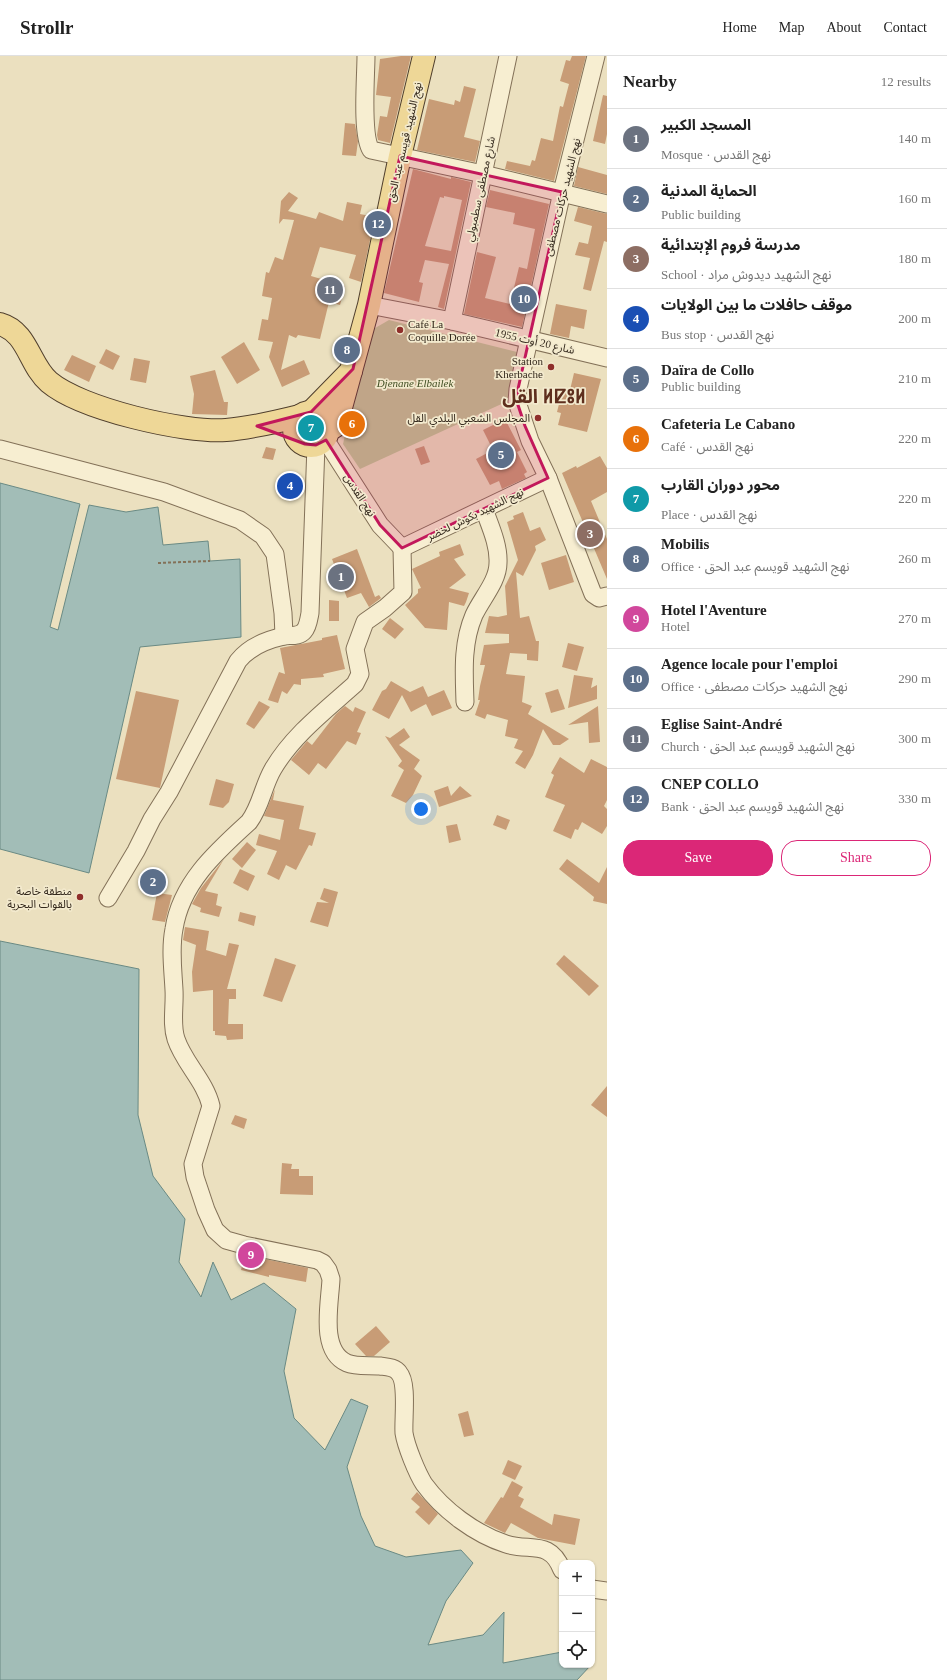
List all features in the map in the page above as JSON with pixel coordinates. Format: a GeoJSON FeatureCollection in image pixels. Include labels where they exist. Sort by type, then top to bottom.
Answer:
{"type":"FeatureCollection","features":[{"type":"Feature","properties":{"kind":"main road","name":"نهج الشهيد قويسم عبد الحق"},"geometry":{"type":"LineString","coordinates":[[317,439],[334,428],[353,369],[369,305],[400,156],[424,56]]}},
{"type":"Feature","properties":{"kind":"main road"},"geometry":{"type":"LineString","coordinates":[[0,324],[17,332],[39,373],[49,382],[72,397],[100,408],[200,430],[226,430],[257,426],[306,414],[321,415],[327,424],[317,439]]}},
{"type":"Feature","properties":{"kind":"main road"},"geometry":{"type":"LineString","coordinates":[[317,439],[296,437],[295,426],[353,369]]}},
{"type":"Feature","properties":{"kind":"main road"},"geometry":{"type":"LineString","coordinates":[[257,426],[317,439]]}},
{"type":"Feature","properties":{"kind":"street"},"geometry":{"type":"LineString","coordinates":[[366,56],[366,124],[368,146],[371,150],[377,153],[400,156],[484,174],[607,204]]}},
{"type":"Feature","properties":{"kind":"street","name":"شارع مصطفى سطمبولي"},"geometry":{"type":"LineString","coordinates":[[452,321],[508,56]]}},
{"type":"Feature","properties":{"kind":"street","name":"نهج الشهيد حركات مصطفى"},"geometry":{"type":"LineString","coordinates":[[596,56],[562,192],[528,339],[518,389],[518,402],[530,441],[548,478],[593,594],[599,598],[607,596]]}},
{"type":"Feature","properties":{"kind":"street","name":"شارع 20 أوت 1955"},"geometry":{"type":"LineString","coordinates":[[369,305],[452,321],[607,358]]}},
{"type":"Feature","properties":{"kind":"street"},"geometry":{"type":"LineString","coordinates":[[108,898],[136,851],[152,818],[168,792],[238,661],[250,648],[284,636],[298,635],[304,632],[310,613],[317,439]]}},
{"type":"Feature","properties":{"kind":"street","name":"نهج القدس"},"geometry":{"type":"LineString","coordinates":[[317,439],[380,526],[402,548]]}},
{"type":"Feature","properties":{"kind":"street"},"geometry":{"type":"LineString","coordinates":[[0,449],[164,492],[240,520],[263,536],[275,554],[283,614],[284,636]]}},
{"type":"Feature","properties":{"kind":"street","name":"نهج الشهيد بكوش لخضر"},"geometry":{"type":"LineString","coordinates":[[402,548],[548,478]]}},
{"type":"Feature","properties":{"kind":"street"},"geometry":{"type":"LineString","coordinates":[[465,702],[464,671],[468,632],[474,614],[491,585],[498,563],[494,540],[484,510]]}},
{"type":"Feature","properties":{"kind":"street"},"geometry":{"type":"LineString","coordinates":[[402,548],[403,592],[385,608],[365,622],[355,649],[360,674],[355,684],[295,738],[272,770],[254,814],[249,822],[206,862],[189,887],[179,909],[174,929],[172,948],[175,1002],[173,1029],[181,1052],[209,1096],[211,1106],[193,1164],[195,1177],[206,1210],[215,1230],[226,1240],[307,1257],[323,1263],[328,1270],[331,1279],[328,1338],[334,1351],[347,1363],[392,1368],[399,1373],[402,1378],[405,1435],[408,1447],[424,1483],[441,1502],[456,1517],[480,1532],[506,1544],[533,1546],[547,1550],[555,1556],[559,1564]]}},
{"type":"Feature","properties":{"kind":"street"},"geometry":{"type":"LineString","coordinates":[[595,1589],[607,1591]]}},
{"type":"Feature","properties":{"kind":"path"},"geometry":{"type":"LineString","coordinates":[[158,564],[210,561]]}},
{"type":"Feature","properties":{"kind":"highlighted area"},"geometry":{"type":"Polygon","coordinates":[[[400,156],[562,192],[518,389],[517,402],[525,426],[548,478],[402,548],[380,525],[326,440],[316,445],[305,444],[257,426],[311,412],[353,369],[400,156]]]}},
{"type":"Feature","properties":{"kind":"green space","name":"Djenane Elbailek"},"geometry":{"type":"Polygon","coordinates":[[[389,320],[517,352],[508,401],[360,469],[343,444],[370,331],[389,320]]]}},
{"type":"Feature","properties":{"kind":"water"},"geometry":{"type":"Polygon","coordinates":[[[0,483],[80,504],[50,627],[58,630],[89,505],[126,512],[158,507],[163,545],[208,541],[210,561],[240,559],[241,637],[140,647],[89,873],[0,849],[0,483]]]}},
{"type":"Feature","properties":{"kind":"water"},"geometry":{"type":"Polygon","coordinates":[[[0,941],[139,969],[138,1115],[153,1176],[185,1219],[179,1262],[201,1297],[213,1262],[231,1300],[264,1283],[296,1309],[284,1371],[294,1418],[325,1450],[351,1399],[368,1406],[347,1467],[361,1516],[375,1546],[406,1557],[461,1550],[473,1563],[446,1601],[428,1645],[483,1635],[504,1612],[503,1663],[559,1653],[559,1668],[588,1668],[577,1680],[0,1680],[0,941]]]}},
{"type":"Feature","properties":{"kind":"building"},"geometry":{"type":"Polygon","coordinates":[[[411,56],[390,143],[378,140],[377,135],[380,116],[387,117],[391,97],[376,95],[380,59],[411,56]]]}},
{"type":"Feature","properties":{"kind":"building"},"geometry":{"type":"Polygon","coordinates":[[[572,56],[586,56],[554,181],[505,169],[507,161],[530,166],[532,160],[535,161],[541,138],[553,141],[560,106],[563,107],[569,84],[560,81],[566,60],[570,61],[572,56]]]}},
{"type":"Feature","properties":{"kind":"building"},"geometry":{"type":"Polygon","coordinates":[[[464,86],[476,89],[464,137],[480,141],[475,162],[417,150],[429,99],[454,105],[455,100],[460,102],[464,86]]]}},
{"type":"Feature","properties":{"kind":"building"},"geometry":{"type":"Polygon","coordinates":[[[603,95],[607,96],[607,134],[605,144],[593,141],[603,95]]]}},
{"type":"Feature","properties":{"kind":"building"},"geometry":{"type":"Polygon","coordinates":[[[345,123],[355,124],[358,141],[356,156],[342,155],[345,123]]]}},
{"type":"Feature","properties":{"kind":"building"},"geometry":{"type":"Polygon","coordinates":[[[578,167],[607,175],[607,194],[574,186],[578,167]]]}},
{"type":"Feature","properties":{"kind":"building"},"geometry":{"type":"Polygon","coordinates":[[[413,169],[451,179],[451,177],[471,182],[444,309],[438,307],[449,264],[425,260],[419,282],[423,283],[419,302],[384,293],[413,169]],[[444,196],[444,198],[440,197],[425,246],[451,251],[462,200],[444,196]]]}},
{"type":"Feature","properties":{"kind":"building"},"geometry":{"type":"Polygon","coordinates":[[[490,190],[549,204],[522,327],[464,314],[477,252],[496,257],[485,298],[510,304],[519,267],[527,269],[535,229],[513,224],[515,213],[486,207],[490,190]]]}},
{"type":"Feature","properties":{"kind":"building"},"geometry":{"type":"Polygon","coordinates":[[[289,192],[298,198],[288,211],[316,219],[319,212],[343,221],[347,202],[362,205],[360,214],[375,217],[361,282],[349,278],[356,255],[320,247],[311,276],[345,286],[340,305],[329,302],[320,339],[298,335],[296,338],[289,335],[281,370],[304,360],[310,374],[282,387],[269,357],[273,342],[258,340],[262,319],[268,320],[272,298],[262,296],[266,272],[269,273],[275,257],[283,260],[294,220],[283,219],[279,224],[281,201],[289,192]]]}},
{"type":"Feature","properties":{"kind":"building"},"geometry":{"type":"Polygon","coordinates":[[[578,207],[607,214],[607,242],[604,241],[591,291],[583,289],[590,258],[575,255],[579,242],[588,244],[592,226],[574,221],[578,207]]]}},
{"type":"Feature","properties":{"kind":"building"},"geometry":{"type":"Polygon","coordinates":[[[556,304],[587,310],[584,329],[571,326],[569,338],[550,334],[556,304]]]}},
{"type":"Feature","properties":{"kind":"building"},"geometry":{"type":"Polygon","coordinates":[[[244,342],[260,370],[237,384],[221,357],[244,342]]]}},
{"type":"Feature","properties":{"kind":"building"},"geometry":{"type":"Polygon","coordinates":[[[106,349],[120,356],[113,370],[99,363],[106,349]]]}},
{"type":"Feature","properties":{"kind":"building"},"geometry":{"type":"Polygon","coordinates":[[[72,355],[96,366],[89,382],[64,370],[72,355]]]}},
{"type":"Feature","properties":{"kind":"building"},"geometry":{"type":"Polygon","coordinates":[[[134,358],[150,361],[146,383],[130,380],[134,358]]]}},
{"type":"Feature","properties":{"kind":"building"},"geometry":{"type":"Polygon","coordinates":[[[215,370],[224,402],[228,402],[227,415],[192,414],[194,394],[190,376],[215,370]]]}},
{"type":"Feature","properties":{"kind":"building"},"geometry":{"type":"Polygon","coordinates":[[[574,373],[601,379],[587,432],[558,425],[561,413],[557,412],[563,388],[570,390],[574,373]]]}},
{"type":"Feature","properties":{"kind":"building"},"geometry":{"type":"Polygon","coordinates":[[[505,419],[521,450],[517,452],[527,472],[524,474],[526,478],[502,489],[499,481],[490,485],[476,459],[493,450],[483,430],[505,419]]]}},
{"type":"Feature","properties":{"kind":"building"},"geometry":{"type":"Polygon","coordinates":[[[424,446],[430,462],[421,465],[415,449],[424,446]]]}},
{"type":"Feature","properties":{"kind":"building"},"geometry":{"type":"Polygon","coordinates":[[[266,447],[276,449],[273,460],[262,458],[266,447]]]}},
{"type":"Feature","properties":{"kind":"building"},"geometry":{"type":"Polygon","coordinates":[[[600,456],[607,468],[607,492],[591,501],[607,539],[607,579],[562,473],[576,466],[577,468],[600,456]]]}},
{"type":"Feature","properties":{"kind":"building"},"geometry":{"type":"Polygon","coordinates":[[[523,512],[530,531],[540,527],[546,540],[535,546],[536,550],[523,576],[516,572],[520,618],[529,616],[536,641],[539,641],[538,661],[527,660],[527,654],[510,653],[506,674],[525,676],[522,702],[532,706],[528,714],[569,739],[560,745],[553,745],[543,729],[533,755],[525,769],[515,763],[523,751],[514,748],[518,739],[505,736],[508,720],[487,714],[485,719],[475,715],[480,700],[478,700],[485,665],[480,665],[484,645],[509,643],[509,634],[485,633],[489,616],[498,617],[507,615],[505,586],[518,560],[507,522],[514,519],[513,516],[523,512]]]}},
{"type":"Feature","properties":{"kind":"building"},"geometry":{"type":"Polygon","coordinates":[[[460,544],[464,555],[454,559],[466,575],[449,588],[469,593],[466,602],[464,606],[449,602],[447,630],[425,628],[405,605],[418,593],[418,589],[421,588],[412,569],[440,556],[439,552],[460,544]]]}},
{"type":"Feature","properties":{"kind":"building"},"geometry":{"type":"Polygon","coordinates":[[[357,549],[375,597],[379,595],[381,598],[369,607],[361,593],[347,598],[332,559],[357,549]]]}},
{"type":"Feature","properties":{"kind":"building"},"geometry":{"type":"Polygon","coordinates":[[[566,555],[574,582],[549,590],[541,563],[566,555]]]}},
{"type":"Feature","properties":{"kind":"building"},"geometry":{"type":"Polygon","coordinates":[[[329,600],[339,601],[339,621],[329,621],[329,600]]]}},
{"type":"Feature","properties":{"kind":"building"},"geometry":{"type":"Polygon","coordinates":[[[390,618],[404,629],[395,639],[382,629],[390,618]]]}},
{"type":"Feature","properties":{"kind":"building"},"geometry":{"type":"Polygon","coordinates":[[[337,635],[345,669],[323,674],[324,677],[301,679],[301,685],[294,684],[287,694],[282,691],[278,703],[268,700],[279,672],[285,674],[280,648],[322,640],[322,638],[337,635]]]}},
{"type":"Feature","properties":{"kind":"building"},"geometry":{"type":"Polygon","coordinates":[[[568,643],[584,647],[577,671],[562,667],[568,643]]]}},
{"type":"Feature","properties":{"kind":"building"},"geometry":{"type":"Polygon","coordinates":[[[574,675],[593,678],[591,688],[597,685],[597,699],[568,708],[574,675]]]}},
{"type":"Feature","properties":{"kind":"building"},"geometry":{"type":"Polygon","coordinates":[[[391,681],[410,692],[423,686],[428,697],[444,690],[452,708],[432,716],[426,704],[411,712],[402,695],[389,719],[372,710],[382,691],[386,689],[391,681]]]}},
{"type":"Feature","properties":{"kind":"building"},"geometry":{"type":"Polygon","coordinates":[[[558,689],[565,709],[551,713],[545,693],[558,689]]]}},
{"type":"Feature","properties":{"kind":"building"},"geometry":{"type":"Polygon","coordinates":[[[136,691],[179,700],[160,788],[116,779],[136,691]]]}},
{"type":"Feature","properties":{"kind":"building"},"geometry":{"type":"Polygon","coordinates":[[[259,701],[270,707],[254,729],[246,724],[259,701]]]}},
{"type":"Feature","properties":{"kind":"building"},"geometry":{"type":"Polygon","coordinates":[[[345,706],[353,712],[355,707],[366,712],[357,732],[361,733],[356,745],[347,741],[326,769],[318,763],[309,775],[291,760],[307,741],[312,745],[336,714],[345,706]]]}},
{"type":"Feature","properties":{"kind":"building"},"geometry":{"type":"Polygon","coordinates":[[[598,706],[600,742],[589,743],[588,722],[568,725],[598,706]]]}},
{"type":"Feature","properties":{"kind":"building"},"geometry":{"type":"Polygon","coordinates":[[[404,728],[410,737],[399,745],[420,760],[414,769],[422,776],[413,795],[406,803],[391,796],[404,770],[398,766],[402,761],[385,736],[390,738],[404,728]]]}},
{"type":"Feature","properties":{"kind":"building"},"geometry":{"type":"Polygon","coordinates":[[[560,757],[584,773],[591,759],[607,767],[607,800],[604,806],[607,809],[607,826],[602,834],[582,822],[578,830],[575,829],[571,839],[553,831],[565,805],[545,797],[554,775],[551,773],[560,757]]]}},
{"type":"Feature","properties":{"kind":"building"},"geometry":{"type":"Polygon","coordinates":[[[216,779],[234,784],[229,802],[223,808],[209,805],[216,779]]]}},
{"type":"Feature","properties":{"kind":"building"},"geometry":{"type":"Polygon","coordinates":[[[448,786],[451,796],[460,786],[472,796],[439,807],[434,791],[448,786]]]}},
{"type":"Feature","properties":{"kind":"building"},"geometry":{"type":"Polygon","coordinates":[[[275,789],[273,800],[304,806],[299,829],[316,833],[312,846],[309,845],[296,870],[286,865],[279,880],[267,874],[277,851],[256,845],[259,834],[280,840],[284,820],[264,816],[275,789]]]}},
{"type":"Feature","properties":{"kind":"building"},"geometry":{"type":"Polygon","coordinates":[[[497,815],[510,820],[506,830],[493,825],[497,815]]]}},
{"type":"Feature","properties":{"kind":"building"},"geometry":{"type":"Polygon","coordinates":[[[457,824],[461,840],[449,843],[446,826],[457,824]]]}},
{"type":"Feature","properties":{"kind":"building"},"geometry":{"type":"Polygon","coordinates":[[[247,842],[256,850],[242,868],[232,859],[247,842]]]}},
{"type":"Feature","properties":{"kind":"building"},"geometry":{"type":"Polygon","coordinates":[[[224,859],[205,891],[218,894],[216,905],[222,907],[219,917],[200,912],[201,908],[192,904],[201,888],[224,859]]]}},
{"type":"Feature","properties":{"kind":"building"},"geometry":{"type":"Polygon","coordinates":[[[567,859],[599,883],[607,867],[607,904],[593,901],[594,897],[559,869],[567,859]]]}},
{"type":"Feature","properties":{"kind":"building"},"geometry":{"type":"Polygon","coordinates":[[[240,869],[255,876],[248,891],[233,883],[240,869]]]}},
{"type":"Feature","properties":{"kind":"building"},"geometry":{"type":"Polygon","coordinates":[[[324,888],[338,892],[328,927],[310,922],[317,902],[329,903],[320,899],[324,888]]]}},
{"type":"Feature","properties":{"kind":"building"},"geometry":{"type":"Polygon","coordinates":[[[157,893],[172,895],[165,922],[152,920],[157,893]]]}},
{"type":"Feature","properties":{"kind":"building"},"geometry":{"type":"Polygon","coordinates":[[[240,912],[256,916],[254,926],[238,921],[240,912]]]}},
{"type":"Feature","properties":{"kind":"building"},"geometry":{"type":"Polygon","coordinates":[[[185,927],[209,931],[206,950],[226,956],[229,943],[239,945],[227,989],[236,989],[236,999],[229,999],[228,1024],[243,1024],[243,1039],[227,1040],[226,1036],[215,1035],[215,1031],[213,1031],[213,990],[193,992],[192,972],[196,945],[183,940],[185,927]]]}},
{"type":"Feature","properties":{"kind":"building"},"geometry":{"type":"Polygon","coordinates":[[[564,955],[599,986],[589,996],[556,964],[564,955]]]}},
{"type":"Feature","properties":{"kind":"building"},"geometry":{"type":"Polygon","coordinates":[[[275,958],[296,965],[282,1002],[263,996],[275,958]]]}},
{"type":"Feature","properties":{"kind":"building"},"geometry":{"type":"Polygon","coordinates":[[[607,1086],[607,1117],[591,1105],[607,1086]]]}},
{"type":"Feature","properties":{"kind":"building"},"geometry":{"type":"Polygon","coordinates":[[[235,1115],[247,1119],[244,1129],[231,1124],[235,1115]]]}},
{"type":"Feature","properties":{"kind":"building"},"geometry":{"type":"Polygon","coordinates":[[[282,1163],[292,1164],[291,1169],[299,1169],[299,1176],[313,1176],[313,1195],[280,1194],[282,1163]]]}},
{"type":"Feature","properties":{"kind":"building"},"geometry":{"type":"Polygon","coordinates":[[[245,1255],[308,1268],[306,1282],[269,1275],[269,1277],[241,1270],[245,1255]]]}},
{"type":"Feature","properties":{"kind":"building"},"geometry":{"type":"Polygon","coordinates":[[[376,1326],[390,1342],[374,1356],[366,1356],[355,1344],[376,1326]]]}},
{"type":"Feature","properties":{"kind":"building"},"geometry":{"type":"Polygon","coordinates":[[[468,1411],[474,1435],[464,1437],[458,1414],[468,1411]]]}},
{"type":"Feature","properties":{"kind":"building"},"geometry":{"type":"Polygon","coordinates":[[[508,1460],[522,1466],[515,1480],[502,1474],[508,1460]]]}},
{"type":"Feature","properties":{"kind":"building"},"geometry":{"type":"Polygon","coordinates":[[[512,1481],[523,1487],[518,1496],[524,1499],[520,1507],[552,1525],[554,1514],[580,1519],[575,1545],[538,1538],[511,1523],[505,1533],[484,1523],[501,1497],[503,1498],[512,1481]]]}},
{"type":"Feature","properties":{"kind":"building"},"geometry":{"type":"Polygon","coordinates":[[[417,1492],[438,1514],[429,1525],[415,1512],[420,1507],[411,1499],[417,1492]]]}},
{"type":"Feature","properties":{"kind":"place","name":"CNEP COLLO"},"geometry":{"type":"Point","coordinates":[378,224]}},
{"type":"Feature","properties":{"kind":"place","name":"Eglise Saint-André"},"geometry":{"type":"Point","coordinates":[330,290]}},
{"type":"Feature","properties":{"kind":"place","name":"Agence locale pour l'emploi"},"geometry":{"type":"Point","coordinates":[524,299]}},
{"type":"Feature","properties":{"kind":"place","name":"Café La Coquille Dorée"},"geometry":{"type":"Point","coordinates":[400,330]}},
{"type":"Feature","properties":{"kind":"place","name":"Mobilis"},"geometry":{"type":"Point","coordinates":[347,350]}},
{"type":"Feature","properties":{"kind":"place","name":"Station Kherbache"},"geometry":{"type":"Point","coordinates":[551,367]}},
{"type":"Feature","properties":{"kind":"place","name":"المجلس الشعبي البلدي القل"},"geometry":{"type":"Point","coordinates":[538,418]}},
{"type":"Feature","properties":{"kind":"place","name":"Cafeteria Le Cabano"},"geometry":{"type":"Point","coordinates":[352,424]}},
{"type":"Feature","properties":{"kind":"place","name":"محور دوران القارب"},"geometry":{"type":"Point","coordinates":[311,428]}},
{"type":"Feature","properties":{"kind":"place","name":"Daïra de Collo"},"geometry":{"type":"Point","coordinates":[501,455]}},
{"type":"Feature","properties":{"kind":"place","name":"موقف حافلات ما بين الولايات"},"geometry":{"type":"Point","coordinates":[290,486]}},
{"type":"Feature","properties":{"kind":"place","name":"مدرسة فروم الإبتدائية"},"geometry":{"type":"Point","coordinates":[590,534]}},
{"type":"Feature","properties":{"kind":"place","name":"المسجد الكبير"},"geometry":{"type":"Point","coordinates":[341,577]}},
{"type":"Feature","properties":{"kind":"place","name":"الحماية المدنية"},"geometry":{"type":"Point","coordinates":[153,882]}},
{"type":"Feature","properties":{"kind":"place","name":"منطقة خاصة بالقوات البحرية"},"geometry":{"type":"Point","coordinates":[80,897]}},
{"type":"Feature","properties":{"kind":"place","name":"Hotel l'Aventure"},"geometry":{"type":"Point","coordinates":[251,1255]}},
{"type":"Feature","properties":{"kind":"district","name":"القل ⵍⵇⵓⵍ"},"geometry":{"type":"Point","coordinates":[544,396]}}]}
